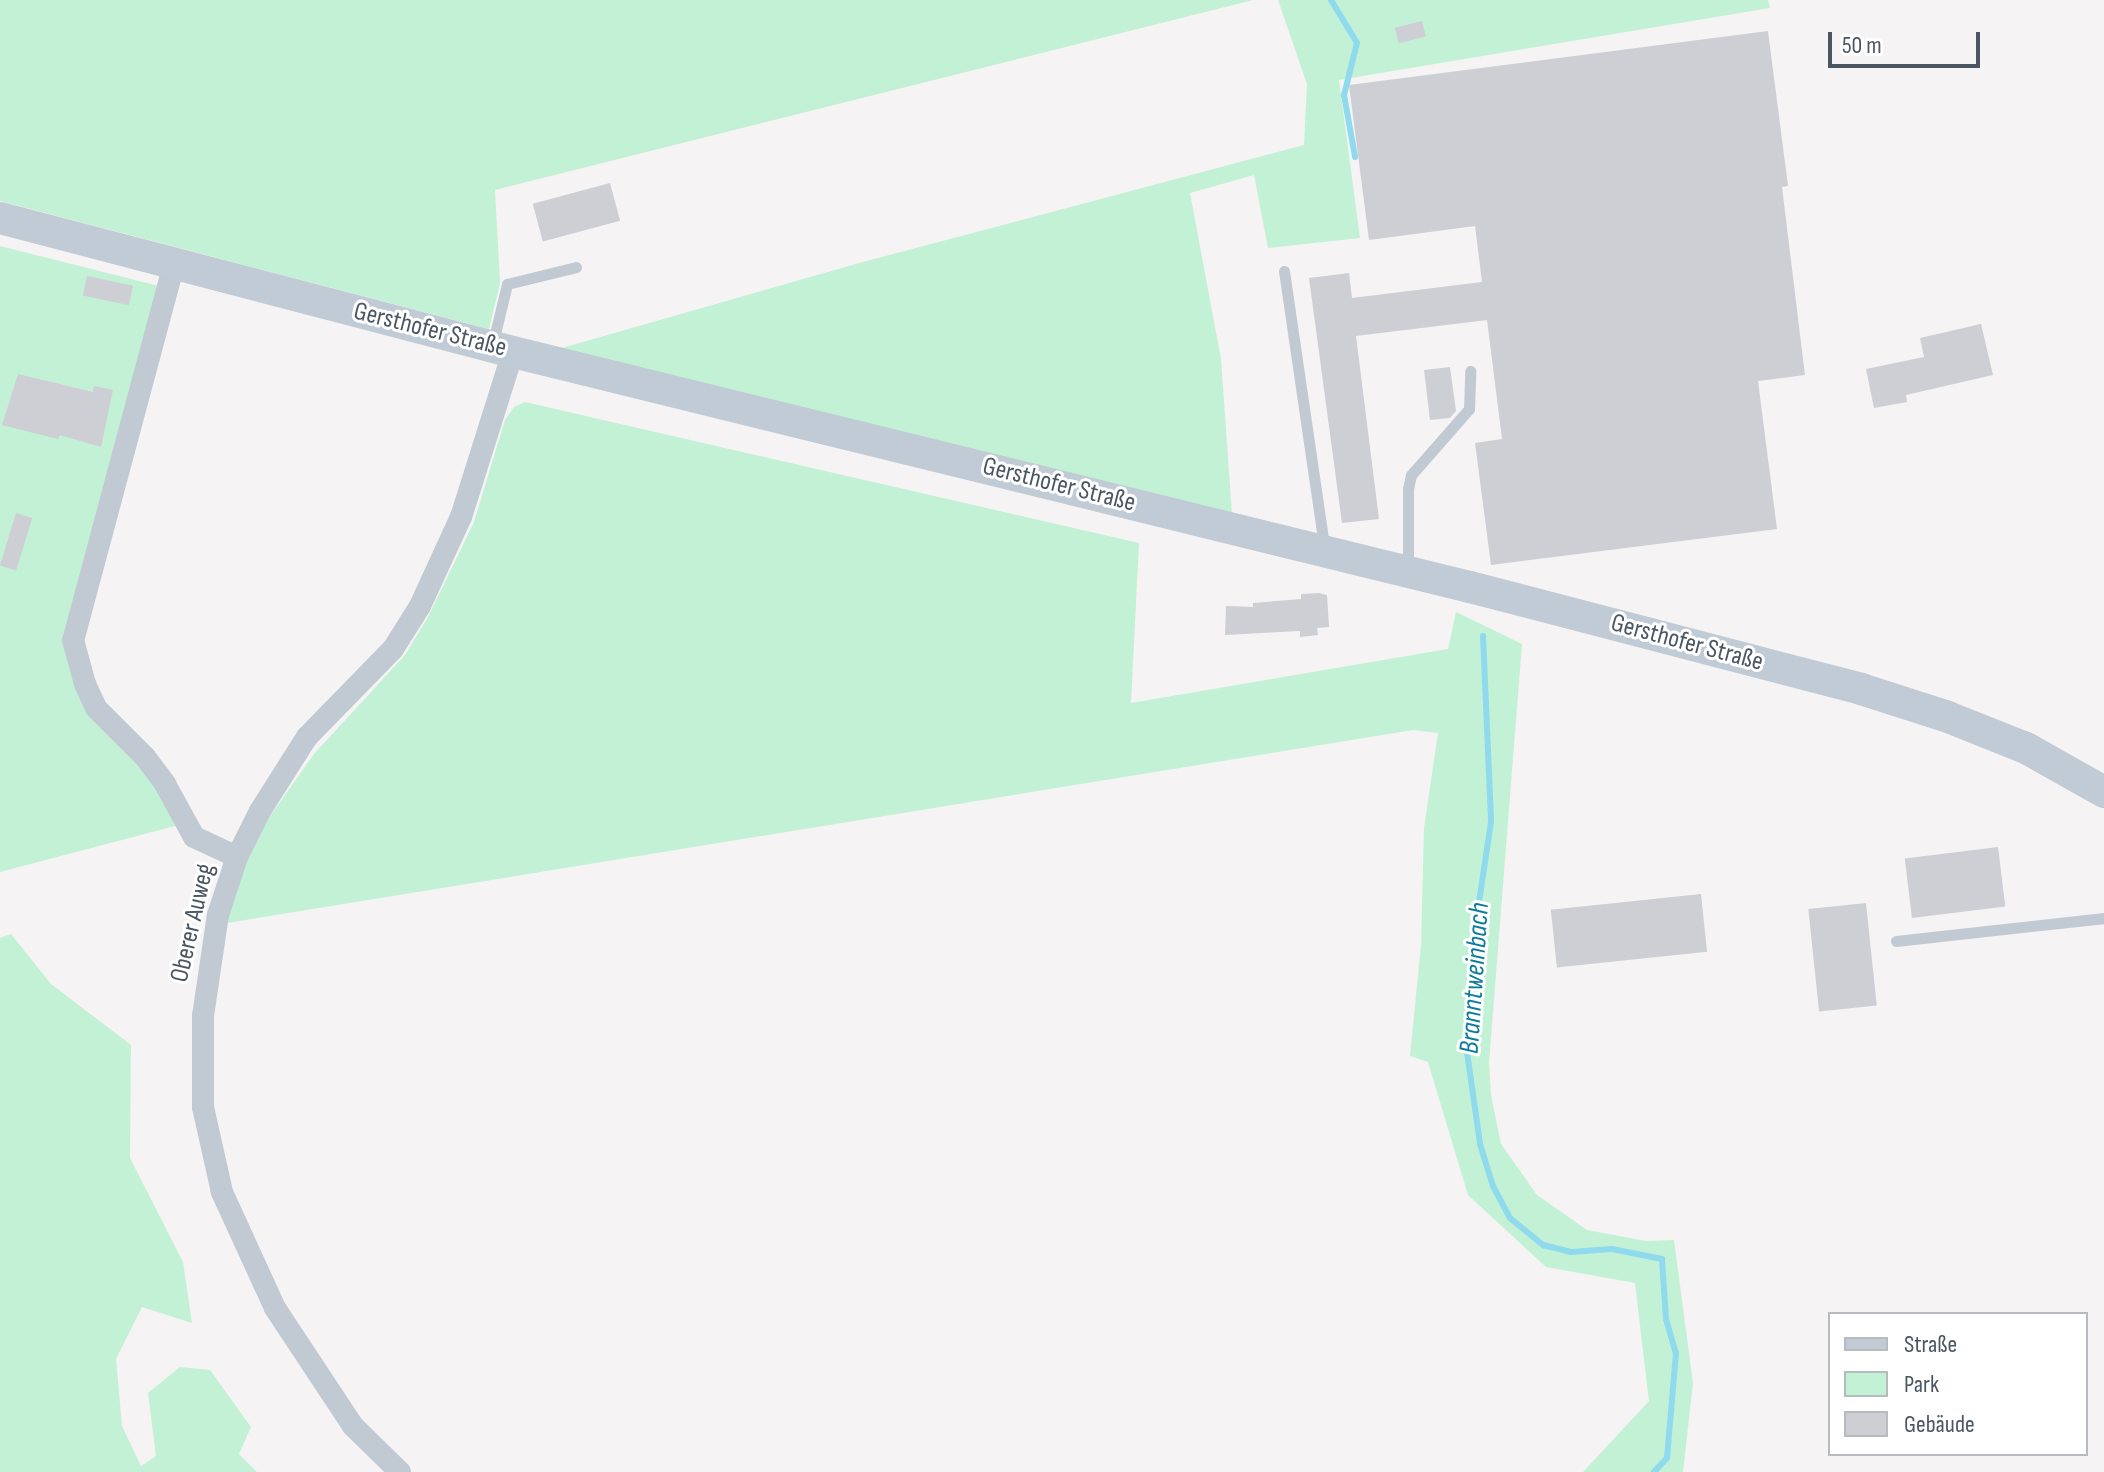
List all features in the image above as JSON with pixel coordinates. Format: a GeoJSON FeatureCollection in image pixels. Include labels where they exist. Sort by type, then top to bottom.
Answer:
{"type":"FeatureCollection","features":[{"type":"Feature","properties":{"kind":"main road","name":"Gersthofer Straße"},"geometry":{"type":"LineString","coordinates":[[0,218],[502,349],[1408,572],[1861,689],[2026,748],[2104,792]]}},
{"type":"Feature","properties":{"kind":"street","name":"Oberer Auweg"},"geometry":{"type":"LineString","coordinates":[[174,264],[73,640],[85,684],[96,708],[145,757],[165,784],[194,837],[237,857],[218,915],[203,1016],[203,1107],[222,1192],[275,1308],[353,1426],[400,1472]]}},
{"type":"Feature","properties":{"kind":"street"},"geometry":{"type":"LineString","coordinates":[[237,857],[260,811],[307,737],[393,649],[420,606],[461,517],[502,349]]}},
{"type":"Feature","properties":{"kind":"lane"},"geometry":{"type":"LineString","coordinates":[[502,349],[507,284],[576,267]]}},
{"type":"Feature","properties":{"kind":"lane"},"geometry":{"type":"LineString","coordinates":[[1284,271],[1324,551]]}},
{"type":"Feature","properties":{"kind":"lane"},"geometry":{"type":"LineString","coordinates":[[1408,572],[1408,489],[1411,475],[1469,409],[1470,371]]}},
{"type":"Feature","properties":{"kind":"lane"},"geometry":{"type":"LineString","coordinates":[[1896,941],[2104,918]]}},
{"type":"Feature","properties":{"kind":"green space"},"geometry":{"type":"Polygon","coordinates":[[[0,0],[1253,0],[495,190],[500,283],[489,329],[0,201],[0,0]]]}},
{"type":"Feature","properties":{"kind":"green space"},"geometry":{"type":"Polygon","coordinates":[[[1278,0],[1768,0],[1770,8],[1339,80],[1360,238],[1268,248],[1254,175],[1190,193],[1221,359],[1232,514],[555,350],[863,262],[1304,145],[1307,84],[1278,0]]]}},
{"type":"Feature","properties":{"kind":"green space"},"geometry":{"type":"Polygon","coordinates":[[[0,246],[163,287],[69,653],[162,793],[175,826],[0,872],[0,246]]]}},
{"type":"Feature","properties":{"kind":"green space"},"geometry":{"type":"Polygon","coordinates":[[[525,402],[1139,543],[1131,703],[1448,649],[1456,612],[1522,644],[1489,1063],[1491,1095],[1501,1144],[1537,1195],[1587,1230],[1646,1241],[1674,1240],[1693,1383],[1683,1472],[1583,1472],[1649,1401],[1635,1283],[1546,1267],[1468,1195],[1428,1062],[1410,1056],[1421,945],[1424,828],[1438,733],[1413,730],[227,923],[246,862],[263,826],[314,754],[405,655],[428,617],[474,522],[505,420],[514,407],[525,402]]]}},
{"type":"Feature","properties":{"kind":"green space"},"geometry":{"type":"Polygon","coordinates":[[[11,934],[51,984],[131,1045],[130,1158],[183,1262],[192,1323],[142,1307],[116,1359],[122,1426],[141,1466],[156,1456],[148,1393],[180,1367],[210,1370],[251,1427],[239,1454],[257,1472],[0,1472],[0,938],[11,934]]]}},
{"type":"Feature","properties":{"kind":"building"},"geometry":{"type":"Polygon","coordinates":[[[1422,21],[1426,37],[1399,43],[1395,28],[1422,21]]]}},
{"type":"Feature","properties":{"kind":"building"},"geometry":{"type":"Polygon","coordinates":[[[1768,31],[1788,186],[1782,187],[1805,375],[1758,381],[1777,529],[1491,565],[1475,443],[1502,439],[1487,320],[1356,336],[1379,519],[1342,523],[1309,278],[1349,273],[1352,298],[1482,282],[1475,226],[1369,240],[1349,85],[1768,31]]]}},
{"type":"Feature","properties":{"kind":"building"},"geometry":{"type":"Polygon","coordinates":[[[610,183],[620,221],[543,241],[533,204],[610,183]]]}},
{"type":"Feature","properties":{"kind":"building"},"geometry":{"type":"Polygon","coordinates":[[[87,276],[133,286],[129,305],[83,296],[87,276]]]}},
{"type":"Feature","properties":{"kind":"building"},"geometry":{"type":"Polygon","coordinates":[[[1981,324],[1993,375],[1906,395],[1907,402],[1874,408],[1866,369],[1924,357],[1920,338],[1981,324]]]}},
{"type":"Feature","properties":{"kind":"building"},"geometry":{"type":"Polygon","coordinates":[[[1450,367],[1456,411],[1450,418],[1430,420],[1424,370],[1450,367]]]}},
{"type":"Feature","properties":{"kind":"building"},"geometry":{"type":"Polygon","coordinates":[[[18,374],[93,392],[94,386],[113,390],[101,447],[60,435],[58,439],[2,425],[18,374]]]}},
{"type":"Feature","properties":{"kind":"building"},"geometry":{"type":"Polygon","coordinates":[[[16,513],[32,518],[16,571],[0,566],[16,513]]]}},
{"type":"Feature","properties":{"kind":"building"},"geometry":{"type":"Polygon","coordinates":[[[1301,594],[1327,595],[1329,627],[1317,628],[1318,635],[1300,637],[1300,631],[1225,635],[1226,606],[1253,607],[1253,603],[1301,599],[1301,594]]]}},
{"type":"Feature","properties":{"kind":"building"},"geometry":{"type":"Polygon","coordinates":[[[1998,847],[2005,907],[1912,918],[1905,858],[1998,847]]]}},
{"type":"Feature","properties":{"kind":"building"},"geometry":{"type":"Polygon","coordinates":[[[1701,894],[1707,952],[1557,967],[1551,910],[1701,894]]]}},
{"type":"Feature","properties":{"kind":"building"},"geometry":{"type":"Polygon","coordinates":[[[1866,903],[1877,1005],[1819,1011],[1808,909],[1866,903]]]}},
{"type":"Feature","properties":{"kind":"waterway","name":"Branntweinbach"},"geometry":{"type":"LineString","coordinates":[[1331,0],[1357,43],[1344,95],[1355,157]]}},
{"type":"Feature","properties":{"kind":"waterway","name":"Branntweinbach"},"geometry":{"type":"LineString","coordinates":[[1483,636],[1491,822],[1472,949],[1465,1038],[1480,1144],[1493,1186],[1510,1218],[1543,1245],[1571,1252],[1612,1249],[1662,1259],[1666,1319],[1676,1353],[1667,1458],[1654,1472]]}}]}
